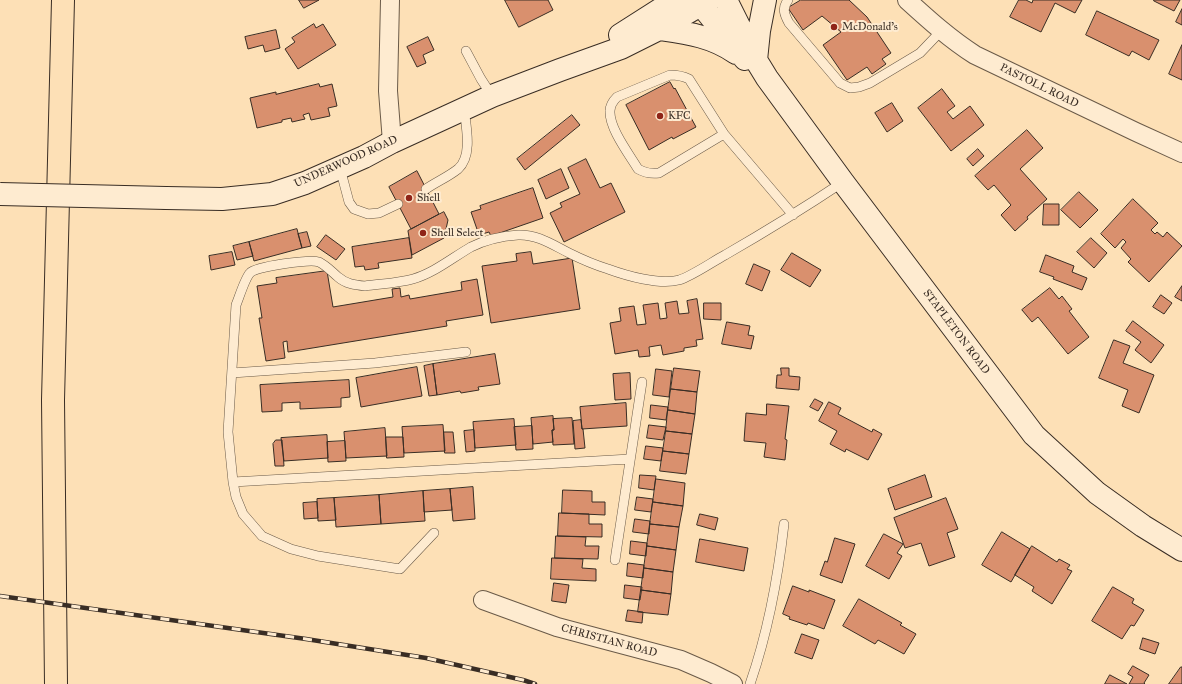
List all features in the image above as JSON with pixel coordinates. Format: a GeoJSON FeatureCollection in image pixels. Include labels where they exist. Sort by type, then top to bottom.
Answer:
{"type":"FeatureCollection","features":[{"type":"Feature","properties":{"kind":"highway"},"geometry":{"type":"LineString","coordinates":[[56,684],[54,400],[63,0]]}},
{"type":"Feature","properties":{"kind":"main road","name":"UNDERWOOD ROAD"},"geometry":{"type":"LineString","coordinates":[[560,70],[675,0]]}},
{"type":"Feature","properties":{"kind":"main road","name":"STAPLETON ROAD"},"geometry":{"type":"LineString","coordinates":[[726,0],[756,66]]}},
{"type":"Feature","properties":{"kind":"main road"},"geometry":{"type":"LineString","coordinates":[[658,29],[698,35],[730,48],[756,66],[759,31],[765,0]]}},
{"type":"Feature","properties":{"kind":"main road","name":"UNDERWOOD ROAD"},"geometry":{"type":"LineString","coordinates":[[0,194],[222,199],[272,194],[305,183],[340,168],[392,142],[492,96],[621,48],[658,29],[702,2]]}},
{"type":"Feature","properties":{"kind":"main road","name":"STAPLETON ROAD"},"geometry":{"type":"LineString","coordinates":[[702,2],[756,66],[1034,435],[1097,493],[1142,526],[1182,550]]}},
{"type":"Feature","properties":{"kind":"street"},"geometry":{"type":"LineString","coordinates":[[390,0],[388,91],[392,142]]}},
{"type":"Feature","properties":{"kind":"street","name":"PASTOLL ROAD"},"geometry":{"type":"LineString","coordinates":[[907,0],[941,31],[975,55],[1182,153]]}},
{"type":"Feature","properties":{"kind":"street","name":"CHRISTIAN ROAD"},"geometry":{"type":"LineString","coordinates":[[483,600],[557,627],[681,660],[733,684]]}},
{"type":"Feature","properties":{"kind":"lane"},"geometry":{"type":"LineString","coordinates":[[788,0],[783,11],[789,22],[840,83],[850,88],[859,87],[870,83],[920,53],[941,31]]}},
{"type":"Feature","properties":{"kind":"lane"},"geometry":{"type":"LineString","coordinates":[[466,51],[492,96]]}},
{"type":"Feature","properties":{"kind":"lane"},"geometry":{"type":"LineString","coordinates":[[724,134],[659,173],[644,173],[638,169],[613,129],[610,110],[612,102],[617,97],[670,75],[676,75],[688,79],[724,134],[793,215]]}},
{"type":"Feature","properties":{"kind":"lane"},"geometry":{"type":"LineString","coordinates":[[426,189],[459,168],[463,162],[468,141],[464,109]]}},
{"type":"Feature","properties":{"kind":"lane"},"geometry":{"type":"LineString","coordinates":[[340,168],[349,202],[354,209],[368,214],[378,213],[398,204]]}},
{"type":"Feature","properties":{"kind":"lane"},"geometry":{"type":"LineString","coordinates":[[434,533],[400,568],[318,556],[292,549],[262,536],[243,514],[236,497],[233,482],[228,432],[236,305],[250,273],[260,268],[298,262],[317,261],[348,283],[365,286],[412,279],[448,262],[472,247],[494,239],[527,235],[539,238],[573,255],[609,270],[647,280],[679,280],[704,268],[793,215],[843,182]]}},
{"type":"Feature","properties":{"kind":"lane"},"geometry":{"type":"LineString","coordinates":[[232,373],[375,364],[466,352]]}},
{"type":"Feature","properties":{"kind":"lane"},"geometry":{"type":"LineString","coordinates":[[615,560],[642,382]]}},
{"type":"Feature","properties":{"kind":"lane"},"geometry":{"type":"LineString","coordinates":[[233,482],[630,459]]}},
{"type":"Feature","properties":{"kind":"lane"},"geometry":{"type":"LineString","coordinates":[[750,684],[756,668],[775,586],[784,524]]}},
{"type":"Feature","properties":{"kind":"building"},"geometry":{"type":"Polygon","coordinates":[[[299,0],[319,0],[304,8],[299,0]]]}},
{"type":"Feature","properties":{"kind":"building"},"geometry":{"type":"Polygon","coordinates":[[[505,0],[548,0],[553,10],[519,27],[505,0]]]}},
{"type":"Feature","properties":{"kind":"building"},"geometry":{"type":"Polygon","coordinates":[[[801,0],[849,0],[867,17],[891,53],[882,59],[886,64],[872,74],[867,67],[847,80],[823,45],[841,32],[822,16],[803,30],[788,8],[801,0]]]}},
{"type":"Feature","properties":{"kind":"building"},"geometry":{"type":"Polygon","coordinates":[[[1019,0],[1026,0],[1032,3],[1033,0],[1082,0],[1075,13],[1055,3],[1041,32],[1010,17],[1019,0]]]}},
{"type":"Feature","properties":{"kind":"building"},"geometry":{"type":"Polygon","coordinates":[[[1154,0],[1180,0],[1174,11],[1154,0]]]}},
{"type":"Feature","properties":{"kind":"building"},"geometry":{"type":"Polygon","coordinates":[[[1182,9],[1182,25],[1176,22],[1182,9]]]}},
{"type":"Feature","properties":{"kind":"building"},"geometry":{"type":"Polygon","coordinates":[[[1097,11],[1159,40],[1149,60],[1132,51],[1129,56],[1086,35],[1097,11]]]}},
{"type":"Feature","properties":{"kind":"building"},"geometry":{"type":"Polygon","coordinates":[[[314,24],[316,28],[323,24],[336,45],[298,69],[285,49],[295,42],[292,38],[314,24]]]}},
{"type":"Feature","properties":{"kind":"building"},"geometry":{"type":"Polygon","coordinates":[[[276,30],[280,48],[265,52],[263,45],[248,49],[245,37],[276,30]]]}},
{"type":"Feature","properties":{"kind":"building"},"geometry":{"type":"Polygon","coordinates":[[[428,37],[434,50],[423,55],[426,63],[417,67],[407,47],[428,37]]]}},
{"type":"Feature","properties":{"kind":"building"},"geometry":{"type":"Polygon","coordinates":[[[1182,45],[1182,80],[1169,74],[1182,45]]]}},
{"type":"Feature","properties":{"kind":"building"},"geometry":{"type":"Polygon","coordinates":[[[670,82],[674,89],[675,88],[696,127],[673,139],[672,137],[649,150],[626,105],[670,82]]]}},
{"type":"Feature","properties":{"kind":"building"},"geometry":{"type":"Polygon","coordinates":[[[319,84],[320,87],[332,84],[337,106],[328,108],[330,116],[311,120],[309,113],[303,115],[305,119],[292,122],[291,118],[282,120],[282,122],[257,128],[250,98],[276,92],[276,94],[319,84]]]}},
{"type":"Feature","properties":{"kind":"building"},"geometry":{"type":"Polygon","coordinates":[[[942,89],[955,106],[947,112],[953,119],[970,106],[984,125],[951,151],[918,108],[942,89]]]}},
{"type":"Feature","properties":{"kind":"building"},"geometry":{"type":"Polygon","coordinates":[[[892,103],[903,121],[887,132],[875,113],[892,103]]]}},
{"type":"Feature","properties":{"kind":"building"},"geometry":{"type":"Polygon","coordinates":[[[572,115],[580,125],[525,170],[517,159],[572,115]]]}},
{"type":"Feature","properties":{"kind":"building"},"geometry":{"type":"Polygon","coordinates":[[[1027,130],[1043,148],[1020,169],[1047,199],[1027,217],[1028,219],[1015,231],[1001,215],[1011,205],[994,185],[988,190],[975,176],[1027,130]]]}},
{"type":"Feature","properties":{"kind":"building"},"geometry":{"type":"Polygon","coordinates":[[[978,149],[984,156],[973,166],[967,159],[978,149]]]}},
{"type":"Feature","properties":{"kind":"building"},"geometry":{"type":"Polygon","coordinates":[[[586,159],[600,188],[611,183],[625,212],[564,242],[550,213],[562,207],[560,203],[580,194],[568,168],[586,159]]]}},
{"type":"Feature","properties":{"kind":"building"},"geometry":{"type":"Polygon","coordinates":[[[561,169],[569,188],[546,199],[538,180],[561,169]]]}},
{"type":"Feature","properties":{"kind":"building"},"geometry":{"type":"Polygon","coordinates":[[[417,171],[439,214],[411,229],[389,187],[417,171]]]}},
{"type":"Feature","properties":{"kind":"building"},"geometry":{"type":"Polygon","coordinates":[[[533,188],[543,218],[491,236],[489,232],[479,235],[471,212],[481,209],[480,206],[533,188]]]}},
{"type":"Feature","properties":{"kind":"building"},"geometry":{"type":"Polygon","coordinates":[[[1079,192],[1098,210],[1080,228],[1061,210],[1079,192]]]}},
{"type":"Feature","properties":{"kind":"building"},"geometry":{"type":"Polygon","coordinates":[[[1133,199],[1158,223],[1151,230],[1155,234],[1157,232],[1163,237],[1167,232],[1182,246],[1149,282],[1128,262],[1131,259],[1121,248],[1126,242],[1123,239],[1115,248],[1101,234],[1133,199]]]}},
{"type":"Feature","properties":{"kind":"building"},"geometry":{"type":"Polygon","coordinates":[[[1044,204],[1059,204],[1059,225],[1043,225],[1044,204]]]}},
{"type":"Feature","properties":{"kind":"building"},"geometry":{"type":"Polygon","coordinates":[[[444,212],[448,220],[444,238],[412,255],[408,231],[444,212]]]}},
{"type":"Feature","properties":{"kind":"building"},"geometry":{"type":"Polygon","coordinates":[[[297,229],[302,248],[254,261],[249,242],[297,229]]]}},
{"type":"Feature","properties":{"kind":"building"},"geometry":{"type":"Polygon","coordinates":[[[307,232],[311,246],[302,248],[298,234],[307,232]]]}},
{"type":"Feature","properties":{"kind":"building"},"geometry":{"type":"Polygon","coordinates":[[[326,235],[345,249],[336,260],[317,247],[326,235]]]}},
{"type":"Feature","properties":{"kind":"building"},"geometry":{"type":"Polygon","coordinates":[[[409,238],[412,258],[378,263],[379,268],[365,270],[364,266],[355,267],[352,247],[409,238]]]}},
{"type":"Feature","properties":{"kind":"building"},"geometry":{"type":"Polygon","coordinates":[[[1091,238],[1107,253],[1094,268],[1077,252],[1091,238]]]}},
{"type":"Feature","properties":{"kind":"building"},"geometry":{"type":"Polygon","coordinates":[[[249,242],[253,256],[237,260],[233,246],[249,242]]]}},
{"type":"Feature","properties":{"kind":"building"},"geometry":{"type":"Polygon","coordinates":[[[232,252],[235,265],[211,270],[209,256],[232,252]]]}},
{"type":"Feature","properties":{"kind":"building"},"geometry":{"type":"Polygon","coordinates":[[[531,252],[533,264],[572,258],[580,309],[491,323],[482,266],[517,261],[516,254],[531,252]]]}},
{"type":"Feature","properties":{"kind":"building"},"geometry":{"type":"Polygon","coordinates":[[[792,253],[821,270],[810,287],[781,270],[792,253]]]}},
{"type":"Feature","properties":{"kind":"building"},"geometry":{"type":"Polygon","coordinates":[[[1046,255],[1074,266],[1072,272],[1087,278],[1082,290],[1053,279],[1054,277],[1040,272],[1046,255]]]}},
{"type":"Feature","properties":{"kind":"building"},"geometry":{"type":"Polygon","coordinates":[[[754,264],[770,271],[762,291],[746,284],[754,264]]]}},
{"type":"Feature","properties":{"kind":"building"},"geometry":{"type":"Polygon","coordinates":[[[327,271],[333,307],[393,297],[392,289],[400,288],[401,297],[409,295],[410,299],[462,290],[461,282],[477,279],[483,315],[446,321],[447,326],[288,352],[287,341],[283,342],[285,358],[266,361],[259,318],[262,318],[257,286],[277,283],[276,278],[327,271]]]}},
{"type":"Feature","properties":{"kind":"building"},"geometry":{"type":"Polygon","coordinates":[[[1182,286],[1182,301],[1175,297],[1182,286]]]}},
{"type":"Feature","properties":{"kind":"building"},"geometry":{"type":"Polygon","coordinates":[[[1050,288],[1059,299],[1062,296],[1072,309],[1069,311],[1089,337],[1068,354],[1038,317],[1032,322],[1022,310],[1050,288]]]}},
{"type":"Feature","properties":{"kind":"building"},"geometry":{"type":"Polygon","coordinates":[[[1161,295],[1172,303],[1164,314],[1153,307],[1161,295]]]}},
{"type":"Feature","properties":{"kind":"building"},"geometry":{"type":"Polygon","coordinates":[[[697,299],[703,339],[696,340],[697,346],[684,348],[684,351],[663,355],[661,345],[649,347],[650,356],[639,357],[638,350],[615,354],[610,323],[621,321],[619,308],[634,306],[637,325],[646,324],[643,305],[658,303],[660,319],[667,318],[665,303],[677,301],[679,314],[689,313],[687,301],[697,299]]]}},
{"type":"Feature","properties":{"kind":"building"},"geometry":{"type":"Polygon","coordinates":[[[704,303],[721,303],[721,320],[704,319],[704,303]]]}},
{"type":"Feature","properties":{"kind":"building"},"geometry":{"type":"Polygon","coordinates":[[[1133,321],[1164,345],[1151,363],[1135,350],[1141,342],[1126,331],[1133,321]]]}},
{"type":"Feature","properties":{"kind":"building"},"geometry":{"type":"Polygon","coordinates":[[[727,322],[750,326],[748,335],[754,336],[751,349],[722,344],[727,322]]]}},
{"type":"Feature","properties":{"kind":"building"},"geometry":{"type":"Polygon","coordinates":[[[1114,340],[1130,346],[1123,363],[1154,375],[1139,413],[1122,406],[1128,390],[1099,378],[1114,340]]]}},
{"type":"Feature","properties":{"kind":"building"},"geometry":{"type":"Polygon","coordinates":[[[495,354],[500,384],[478,387],[479,390],[461,393],[460,391],[437,395],[433,364],[495,354]]]}},
{"type":"Feature","properties":{"kind":"building"},"geometry":{"type":"Polygon","coordinates":[[[433,364],[437,395],[429,396],[424,366],[433,364]]]}},
{"type":"Feature","properties":{"kind":"building"},"geometry":{"type":"Polygon","coordinates":[[[417,367],[422,396],[361,407],[356,378],[417,367]]]}},
{"type":"Feature","properties":{"kind":"building"},"geometry":{"type":"Polygon","coordinates":[[[674,368],[700,371],[697,392],[671,389],[674,368]]]}},
{"type":"Feature","properties":{"kind":"building"},"geometry":{"type":"Polygon","coordinates":[[[781,368],[789,368],[789,376],[800,377],[799,390],[776,388],[777,375],[781,375],[781,368]]]}},
{"type":"Feature","properties":{"kind":"building"},"geometry":{"type":"Polygon","coordinates":[[[656,369],[672,371],[669,397],[653,395],[656,369]]]}},
{"type":"Feature","properties":{"kind":"building"},"geometry":{"type":"Polygon","coordinates":[[[630,373],[631,399],[615,400],[613,374],[630,373]]]}},
{"type":"Feature","properties":{"kind":"building"},"geometry":{"type":"Polygon","coordinates":[[[349,380],[350,397],[341,398],[341,407],[300,409],[300,402],[282,403],[282,411],[262,412],[260,385],[349,380]]]}},
{"type":"Feature","properties":{"kind":"building"},"geometry":{"type":"Polygon","coordinates":[[[671,389],[697,392],[695,414],[668,410],[671,389]]]}},
{"type":"Feature","properties":{"kind":"building"},"geometry":{"type":"Polygon","coordinates":[[[815,399],[823,403],[818,411],[810,407],[815,399]]]}},
{"type":"Feature","properties":{"kind":"building"},"geometry":{"type":"Polygon","coordinates":[[[829,402],[841,408],[838,414],[872,432],[873,429],[882,434],[868,460],[846,449],[845,452],[830,444],[837,431],[819,421],[829,402]]]}},
{"type":"Feature","properties":{"kind":"building"},"geometry":{"type":"Polygon","coordinates":[[[626,403],[627,426],[582,429],[580,407],[626,403]]]}},
{"type":"Feature","properties":{"kind":"building"},"geometry":{"type":"Polygon","coordinates":[[[767,404],[789,406],[785,439],[787,440],[785,460],[764,457],[766,443],[744,441],[746,413],[766,415],[767,404]]]}},
{"type":"Feature","properties":{"kind":"building"},"geometry":{"type":"Polygon","coordinates":[[[651,405],[668,407],[666,420],[650,418],[651,405]]]}},
{"type":"Feature","properties":{"kind":"building"},"geometry":{"type":"Polygon","coordinates":[[[668,410],[695,414],[692,434],[666,431],[668,410]]]}},
{"type":"Feature","properties":{"kind":"building"},"geometry":{"type":"Polygon","coordinates":[[[553,416],[553,442],[533,444],[531,418],[553,416]]]}},
{"type":"Feature","properties":{"kind":"building"},"geometry":{"type":"Polygon","coordinates":[[[572,418],[574,444],[553,445],[553,419],[572,418]]]}},
{"type":"Feature","properties":{"kind":"building"},"geometry":{"type":"Polygon","coordinates":[[[514,419],[516,445],[475,448],[473,422],[514,419]]]}},
{"type":"Feature","properties":{"kind":"building"},"geometry":{"type":"Polygon","coordinates":[[[581,420],[585,448],[575,449],[573,421],[581,420]]]}},
{"type":"Feature","properties":{"kind":"building"},"geometry":{"type":"Polygon","coordinates":[[[443,425],[445,451],[404,453],[402,427],[443,425]]]}},
{"type":"Feature","properties":{"kind":"building"},"geometry":{"type":"Polygon","coordinates":[[[649,425],[666,427],[663,440],[647,438],[649,425]]]}},
{"type":"Feature","properties":{"kind":"building"},"geometry":{"type":"Polygon","coordinates":[[[532,426],[533,449],[516,450],[514,427],[532,426]]]}},
{"type":"Feature","properties":{"kind":"building"},"geometry":{"type":"Polygon","coordinates":[[[385,428],[387,456],[346,458],[344,432],[385,428]]]}},
{"type":"Feature","properties":{"kind":"building"},"geometry":{"type":"Polygon","coordinates":[[[474,430],[475,451],[466,452],[464,431],[474,430]]]}},
{"type":"Feature","properties":{"kind":"building"},"geometry":{"type":"Polygon","coordinates":[[[666,431],[692,434],[689,454],[663,451],[666,431]]]}},
{"type":"Feature","properties":{"kind":"building"},"geometry":{"type":"Polygon","coordinates":[[[444,432],[453,432],[455,453],[445,453],[444,432]]]}},
{"type":"Feature","properties":{"kind":"building"},"geometry":{"type":"Polygon","coordinates":[[[327,435],[328,458],[284,461],[281,438],[327,435]]]}},
{"type":"Feature","properties":{"kind":"building"},"geometry":{"type":"Polygon","coordinates":[[[386,437],[403,437],[404,457],[387,458],[386,437]]]}},
{"type":"Feature","properties":{"kind":"building"},"geometry":{"type":"Polygon","coordinates":[[[276,440],[282,440],[284,466],[275,466],[273,444],[276,440]]]}},
{"type":"Feature","properties":{"kind":"building"},"geometry":{"type":"Polygon","coordinates":[[[345,441],[346,461],[328,462],[327,442],[345,441]]]}},
{"type":"Feature","properties":{"kind":"building"},"geometry":{"type":"Polygon","coordinates":[[[646,446],[663,448],[661,461],[644,459],[646,446]]]}},
{"type":"Feature","properties":{"kind":"building"},"geometry":{"type":"Polygon","coordinates":[[[663,451],[689,454],[686,474],[660,471],[663,451]]]}},
{"type":"Feature","properties":{"kind":"building"},"geometry":{"type":"Polygon","coordinates":[[[640,475],[656,476],[654,490],[639,488],[640,475]]]}},
{"type":"Feature","properties":{"kind":"building"},"geometry":{"type":"Polygon","coordinates":[[[925,475],[932,497],[895,510],[888,489],[925,475]]]}},
{"type":"Feature","properties":{"kind":"building"},"geometry":{"type":"Polygon","coordinates":[[[656,479],[685,483],[683,506],[653,502],[656,479]]]}},
{"type":"Feature","properties":{"kind":"building"},"geometry":{"type":"Polygon","coordinates":[[[473,487],[475,519],[453,521],[450,489],[473,487]]]}},
{"type":"Feature","properties":{"kind":"building"},"geometry":{"type":"Polygon","coordinates":[[[450,489],[452,510],[424,512],[423,491],[450,489]]]}},
{"type":"Feature","properties":{"kind":"building"},"geometry":{"type":"Polygon","coordinates":[[[563,490],[592,491],[592,502],[605,502],[605,515],[562,513],[563,490]]]}},
{"type":"Feature","properties":{"kind":"building"},"geometry":{"type":"Polygon","coordinates":[[[423,491],[425,521],[381,524],[379,495],[423,491]]]}},
{"type":"Feature","properties":{"kind":"building"},"geometry":{"type":"Polygon","coordinates":[[[379,495],[381,524],[336,527],[334,498],[379,495]]]}},
{"type":"Feature","properties":{"kind":"building"},"geometry":{"type":"Polygon","coordinates":[[[637,497],[653,499],[651,512],[635,510],[637,497]]]}},
{"type":"Feature","properties":{"kind":"building"},"geometry":{"type":"Polygon","coordinates":[[[334,498],[336,520],[318,521],[317,499],[334,498]]]}},
{"type":"Feature","properties":{"kind":"building"},"geometry":{"type":"Polygon","coordinates":[[[946,498],[958,529],[947,533],[955,557],[929,566],[921,543],[905,548],[894,518],[946,498]]]}},
{"type":"Feature","properties":{"kind":"building"},"geometry":{"type":"Polygon","coordinates":[[[317,502],[318,518],[304,519],[303,503],[317,502]]]}},
{"type":"Feature","properties":{"kind":"building"},"geometry":{"type":"Polygon","coordinates":[[[653,502],[683,506],[679,527],[650,524],[653,502]]]}},
{"type":"Feature","properties":{"kind":"building"},"geometry":{"type":"Polygon","coordinates":[[[559,513],[589,514],[589,524],[602,524],[602,537],[558,536],[559,513]]]}},
{"type":"Feature","properties":{"kind":"building"},"geometry":{"type":"Polygon","coordinates":[[[700,514],[718,518],[715,530],[697,525],[700,514]]]}},
{"type":"Feature","properties":{"kind":"building"},"geometry":{"type":"Polygon","coordinates":[[[635,519],[650,521],[649,534],[633,532],[635,519]]]}},
{"type":"Feature","properties":{"kind":"building"},"geometry":{"type":"Polygon","coordinates":[[[650,524],[679,527],[676,550],[647,546],[650,524]]]}},
{"type":"Feature","properties":{"kind":"building"},"geometry":{"type":"Polygon","coordinates":[[[1002,532],[1030,549],[1011,582],[982,565],[1002,532]]]}},
{"type":"Feature","properties":{"kind":"building"},"geometry":{"type":"Polygon","coordinates":[[[884,534],[903,544],[897,553],[902,556],[889,579],[866,566],[884,534]]]}},
{"type":"Feature","properties":{"kind":"building"},"geometry":{"type":"Polygon","coordinates":[[[556,536],[586,537],[585,546],[599,546],[598,559],[555,558],[556,536]]]}},
{"type":"Feature","properties":{"kind":"building"},"geometry":{"type":"Polygon","coordinates":[[[835,538],[855,544],[842,583],[820,575],[825,561],[827,562],[835,538]]]}},
{"type":"Feature","properties":{"kind":"building"},"geometry":{"type":"Polygon","coordinates":[[[700,539],[748,548],[744,571],[696,562],[700,539]]]}},
{"type":"Feature","properties":{"kind":"building"},"geometry":{"type":"Polygon","coordinates":[[[631,541],[647,543],[646,556],[630,554],[631,541]]]}},
{"type":"Feature","properties":{"kind":"building"},"geometry":{"type":"Polygon","coordinates":[[[647,546],[676,550],[673,572],[644,568],[647,546]]]}},
{"type":"Feature","properties":{"kind":"building"},"geometry":{"type":"Polygon","coordinates":[[[1032,546],[1057,562],[1059,559],[1070,565],[1067,569],[1072,571],[1052,604],[1032,591],[1034,587],[1015,575],[1032,546]]]}},
{"type":"Feature","properties":{"kind":"building"},"geometry":{"type":"Polygon","coordinates":[[[552,558],[583,559],[582,568],[596,569],[596,581],[551,579],[552,558]]]}},
{"type":"Feature","properties":{"kind":"building"},"geometry":{"type":"Polygon","coordinates":[[[628,563],[644,565],[643,578],[627,576],[628,563]]]}},
{"type":"Feature","properties":{"kind":"building"},"geometry":{"type":"Polygon","coordinates":[[[644,568],[673,572],[671,594],[641,590],[644,568]]]}},
{"type":"Feature","properties":{"kind":"building"},"geometry":{"type":"Polygon","coordinates":[[[554,583],[569,585],[566,603],[552,601],[554,583]]]}},
{"type":"Feature","properties":{"kind":"building"},"geometry":{"type":"Polygon","coordinates":[[[625,585],[642,587],[640,600],[624,598],[625,585]]]}},
{"type":"Feature","properties":{"kind":"building"},"geometry":{"type":"Polygon","coordinates":[[[793,586],[809,592],[809,590],[835,600],[824,629],[808,623],[807,625],[789,619],[790,617],[783,614],[793,586]]]}},
{"type":"Feature","properties":{"kind":"building"},"geometry":{"type":"Polygon","coordinates":[[[1113,587],[1134,599],[1132,603],[1144,610],[1134,626],[1131,625],[1122,639],[1092,621],[1113,587]]]}},
{"type":"Feature","properties":{"kind":"building"},"geometry":{"type":"Polygon","coordinates":[[[641,590],[671,594],[668,615],[638,612],[641,590]]]}},
{"type":"Feature","properties":{"kind":"building"},"geometry":{"type":"Polygon","coordinates":[[[859,599],[902,623],[900,625],[916,634],[904,654],[878,640],[875,644],[843,626],[859,599]]]}},
{"type":"Feature","properties":{"kind":"building"},"geometry":{"type":"Polygon","coordinates":[[[628,610],[643,612],[642,623],[626,621],[628,610]]]}},
{"type":"Feature","properties":{"kind":"building"},"geometry":{"type":"Polygon","coordinates":[[[802,634],[819,640],[812,659],[795,653],[802,634]]]}},
{"type":"Feature","properties":{"kind":"building"},"geometry":{"type":"Polygon","coordinates":[[[1143,638],[1159,643],[1155,654],[1140,649],[1143,638]]]}},
{"type":"Feature","properties":{"kind":"building"},"geometry":{"type":"Polygon","coordinates":[[[1133,666],[1149,675],[1144,683],[1145,684],[1129,684],[1133,677],[1128,674],[1133,666]]]}},
{"type":"Feature","properties":{"kind":"building"},"geometry":{"type":"Polygon","coordinates":[[[1181,667],[1182,684],[1169,684],[1181,667]]]}},
{"type":"Feature","properties":{"kind":"building"},"geometry":{"type":"Polygon","coordinates":[[[1110,675],[1127,684],[1105,684],[1110,675]]]}},
{"type":"Feature","properties":{"kind":"railway"},"geometry":{"type":"LineString","coordinates":[[0,596],[306,639],[426,658],[535,684]]}},
{"type":"Feature","properties":{"kind":"place","name":"McDonald's"},"geometry":{"type":"Point","coordinates":[834,27]}},
{"type":"Feature","properties":{"kind":"place","name":"KFC"},"geometry":{"type":"Point","coordinates":[660,116]}},
{"type":"Feature","properties":{"kind":"place","name":"Shell"},"geometry":{"type":"Point","coordinates":[409,198]}},
{"type":"Feature","properties":{"kind":"place","name":"Shell Select"},"geometry":{"type":"Point","coordinates":[423,233]}}]}
